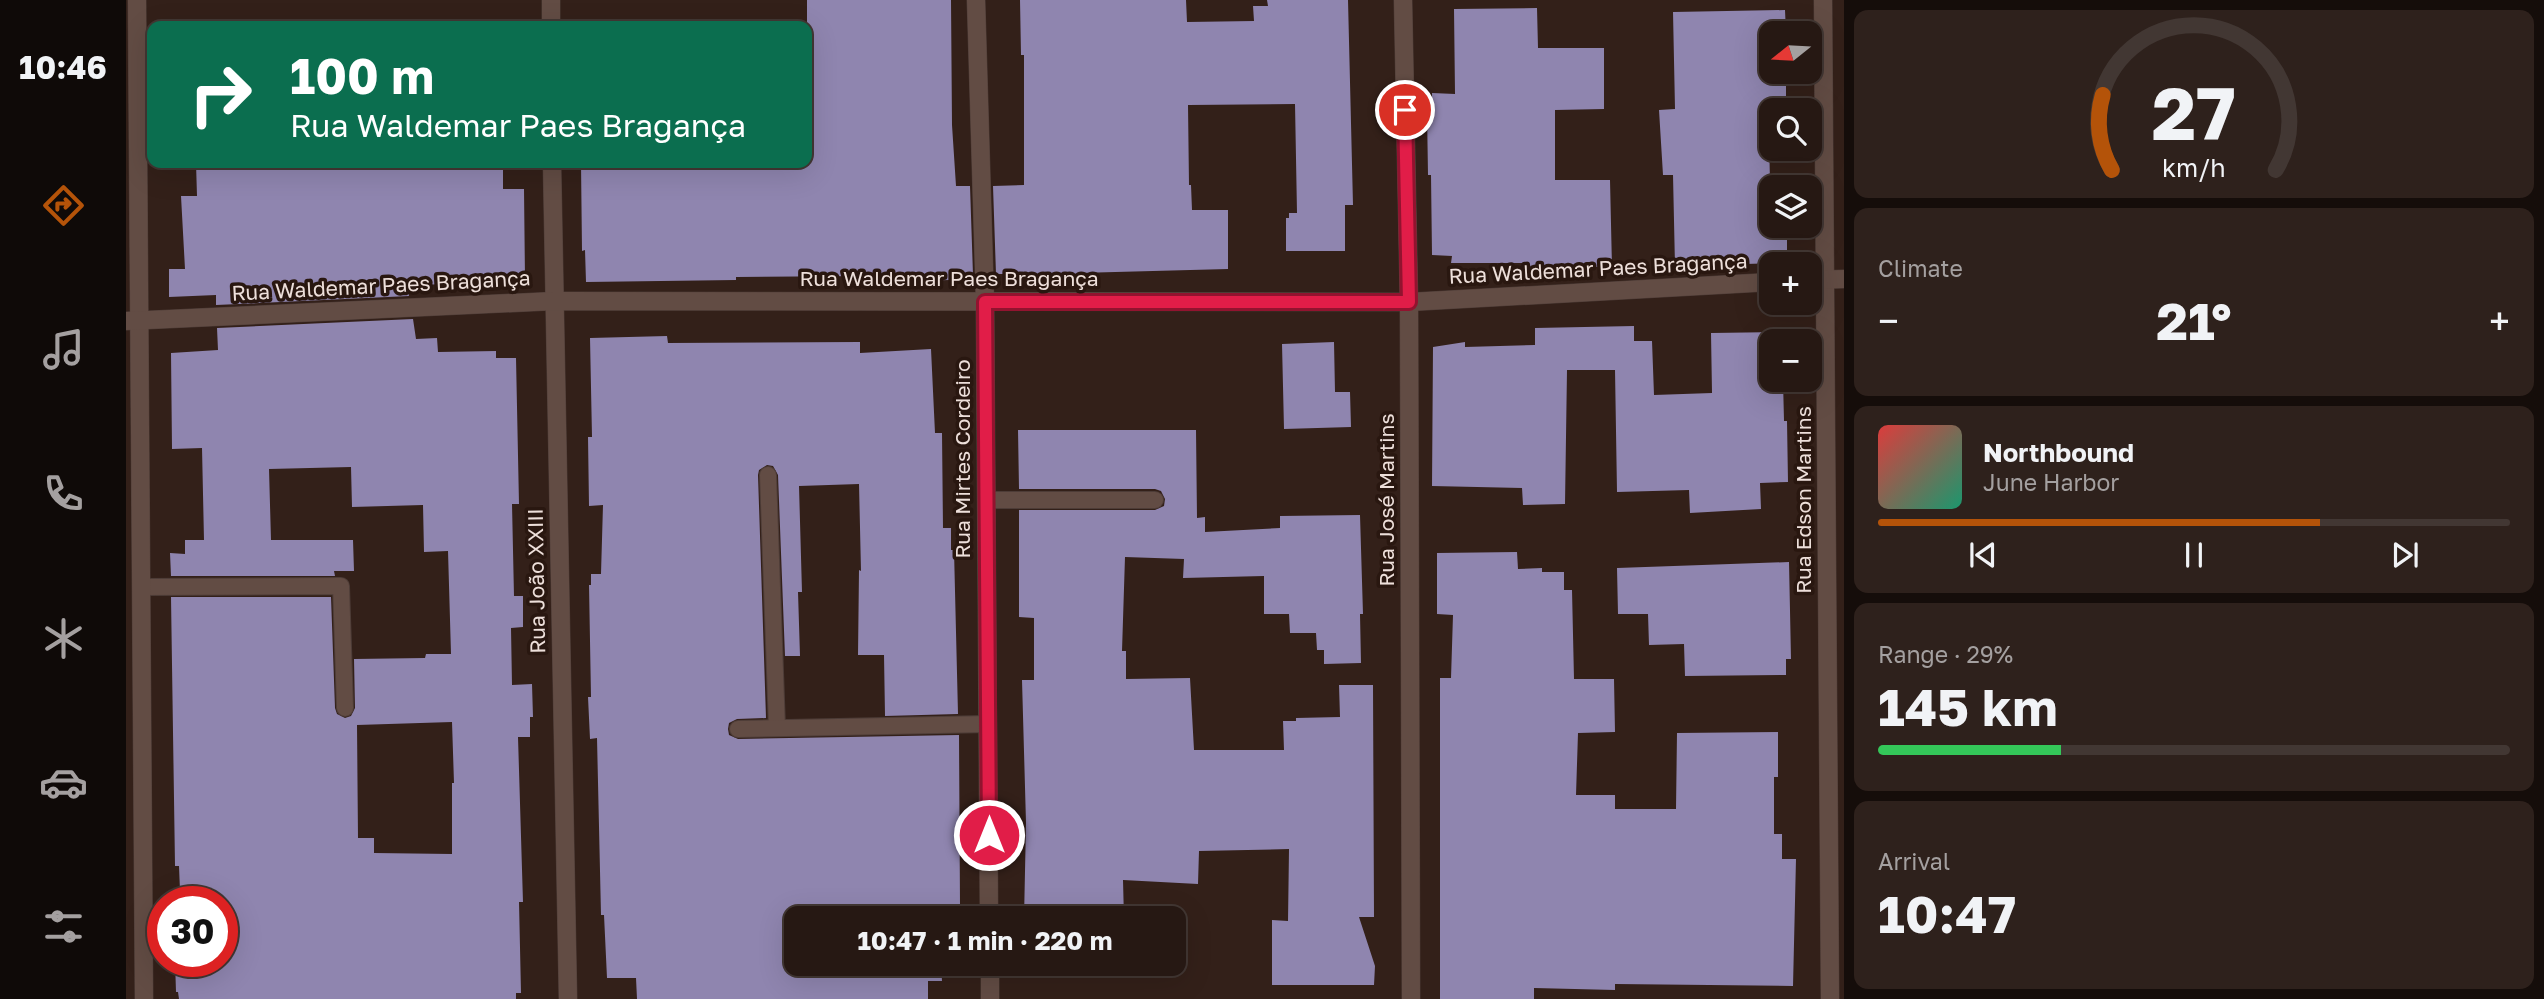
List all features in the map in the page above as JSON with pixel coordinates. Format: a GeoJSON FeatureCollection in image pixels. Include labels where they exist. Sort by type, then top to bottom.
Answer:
{"type":"FeatureCollection","features":[{"type":"Feature","properties":{"kind":"street"},"geometry":{"type":"LineString","coordinates":[[136,0],[133,321],[142,587],[144,999]]}},
{"type":"Feature","properties":{"kind":"street"},"geometry":{"type":"LineString","coordinates":[[551,0],[551,21]]}},
{"type":"Feature","properties":{"kind":"street","name":"Rua Mirtes Cordeiro"},"geometry":{"type":"LineString","coordinates":[[976,0],[985,302],[989,906]]}},
{"type":"Feature","properties":{"kind":"street","name":"Rua José Martins"},"geometry":{"type":"LineString","coordinates":[[1403,0],[1409,302],[1411,999]]}},
{"type":"Feature","properties":{"kind":"street","name":"Rua Edson Martins"},"geometry":{"type":"LineString","coordinates":[[1818,252],[1824,0]]}},
{"type":"Feature","properties":{"kind":"street","name":"Rua João XXIII"},"geometry":{"type":"LineString","coordinates":[[552,168],[568,999]]}},
{"type":"Feature","properties":{"kind":"street"},"geometry":{"type":"LineString","coordinates":[[1822,280],[1844,279]]}},
{"type":"Feature","properties":{"kind":"street","name":"Rua Waldemar Paes Bragança"},"geometry":{"type":"LineString","coordinates":[[133,321],[554,301],[1409,302],[1759,283]]}},
{"type":"Feature","properties":{"kind":"street","name":"Rua Edson Martins"},"geometry":{"type":"LineString","coordinates":[[1818,315],[1830,999]]}},
{"type":"Feature","properties":{"kind":"street"},"geometry":{"type":"LineString","coordinates":[[990,976],[990,999]]}},
{"type":"Feature","properties":{"kind":"lane"},"geometry":{"type":"LineString","coordinates":[[768,475],[777,728]]}},
{"type":"Feature","properties":{"kind":"lane"},"geometry":{"type":"LineString","coordinates":[[986,500],[1154,500]]}},
{"type":"Feature","properties":{"kind":"lane"},"geometry":{"type":"LineString","coordinates":[[142,587],[341,586],[345,708]]}},
{"type":"Feature","properties":{"kind":"lane"},"geometry":{"type":"LineString","coordinates":[[738,729],[988,724]]}},
{"type":"Feature","properties":{"kind":"building"},"geometry":{"type":"Polygon","coordinates":[[[807,0],[951,0],[952,125],[956,186],[970,186],[973,275],[952,275],[952,280],[866,281],[866,276],[586,282],[585,250],[582,251],[581,168],[812,168],[812,21],[807,21],[807,0]]]}},
{"type":"Feature","properties":{"kind":"building"},"geometry":{"type":"Polygon","coordinates":[[[1020,0],[1186,0],[1187,22],[1254,21],[1253,6],[1268,6],[1267,0],[1348,0],[1353,205],[1345,205],[1345,251],[1286,251],[1286,218],[1289,218],[1289,213],[1297,213],[1295,104],[1188,105],[1192,210],[1228,210],[1228,269],[1078,273],[1078,276],[1006,277],[1006,274],[996,274],[993,186],[1024,185],[1024,55],[1021,55],[1020,0]]]}},
{"type":"Feature","properties":{"kind":"building"},"geometry":{"type":"Polygon","coordinates":[[[1537,8],[1538,48],[1604,48],[1604,109],[1555,110],[1555,180],[1610,180],[1612,267],[1526,267],[1526,263],[1451,263],[1452,256],[1432,255],[1427,112],[1432,111],[1432,93],[1455,94],[1454,9],[1537,8]]]}},
{"type":"Feature","properties":{"kind":"building"},"geometry":{"type":"Polygon","coordinates":[[[1785,10],[1785,21],[1759,21],[1759,84],[1786,84],[1786,98],[1759,98],[1759,161],[1770,161],[1770,175],[1759,175],[1759,238],[1787,238],[1787,252],[1759,252],[1759,264],[1675,266],[1673,175],[1663,175],[1659,110],[1675,109],[1673,12],[1785,10]]]}},
{"type":"Feature","properties":{"kind":"building"},"geometry":{"type":"Polygon","coordinates":[[[196,168],[503,168],[503,189],[524,189],[525,279],[407,286],[409,296],[216,305],[216,295],[169,297],[169,269],[185,269],[181,196],[197,196],[196,168]]]}},
{"type":"Feature","properties":{"kind":"building"},"geometry":{"type":"Polygon","coordinates":[[[413,319],[416,339],[437,338],[438,352],[496,351],[496,358],[516,358],[519,504],[512,504],[514,596],[523,596],[523,627],[511,628],[512,685],[532,684],[533,717],[530,717],[530,737],[518,737],[523,902],[519,902],[521,993],[516,993],[516,999],[179,999],[176,977],[238,977],[238,886],[180,886],[179,866],[175,866],[171,597],[331,597],[335,708],[337,714],[345,718],[351,716],[355,708],[354,659],[425,658],[426,654],[451,654],[448,551],[424,552],[423,505],[352,507],[351,467],[269,469],[271,540],[353,540],[354,571],[334,571],[335,576],[171,576],[170,553],[185,554],[185,540],[204,540],[202,448],[172,449],[171,353],[218,350],[217,328],[413,319]],[[452,722],[357,725],[358,838],[374,838],[374,853],[452,854],[452,722]]]}},
{"type":"Feature","properties":{"kind":"building"},"geometry":{"type":"Polygon","coordinates":[[[1634,326],[1634,341],[1652,341],[1654,395],[1712,393],[1711,333],[1759,332],[1759,392],[1783,392],[1784,421],[1787,421],[1788,482],[1760,483],[1761,509],[1690,513],[1689,490],[1617,492],[1615,370],[1567,370],[1565,504],[1523,505],[1522,488],[1432,486],[1433,347],[1465,342],[1465,347],[1535,345],[1535,328],[1634,326]]]}},
{"type":"Feature","properties":{"kind":"building"},"geometry":{"type":"Polygon","coordinates":[[[667,336],[668,343],[860,342],[860,353],[931,349],[935,433],[942,433],[943,528],[951,528],[951,550],[954,550],[958,714],[885,716],[884,655],[858,655],[859,570],[861,571],[859,484],[799,486],[802,592],[798,592],[800,656],[785,656],[778,475],[773,466],[767,465],[759,470],[758,475],[766,718],[737,719],[729,723],[728,729],[729,735],[738,739],[959,735],[960,906],[784,906],[784,976],[942,976],[942,981],[928,981],[928,999],[637,999],[636,978],[607,978],[604,915],[601,915],[597,738],[590,739],[588,697],[591,697],[589,585],[591,574],[601,574],[603,505],[589,506],[588,437],[592,437],[590,338],[667,336]]]}},
{"type":"Feature","properties":{"kind":"building"},"geometry":{"type":"Polygon","coordinates":[[[1334,342],[1335,392],[1350,392],[1351,427],[1284,429],[1282,344],[1334,342]]]}},
{"type":"Feature","properties":{"kind":"building"},"geometry":{"type":"Polygon","coordinates":[[[1018,430],[1196,430],[1197,518],[1205,517],[1205,532],[1280,528],[1280,516],[1360,515],[1363,614],[1360,614],[1361,663],[1324,664],[1324,650],[1317,650],[1316,633],[1290,633],[1289,614],[1264,614],[1264,576],[1183,578],[1184,559],[1125,557],[1122,651],[1126,651],[1126,679],[1190,678],[1194,750],[1284,750],[1283,721],[1340,717],[1339,685],[1373,685],[1374,917],[1359,917],[1375,966],[1374,985],[1272,985],[1272,920],[1288,921],[1289,849],[1199,851],[1198,884],[1123,880],[1124,906],[1024,906],[1026,823],[1022,680],[1034,680],[1034,618],[1019,617],[1019,510],[1155,510],[1164,506],[1165,499],[1161,491],[1155,489],[1019,489],[1018,430]]]}},
{"type":"Feature","properties":{"kind":"building"},"geometry":{"type":"Polygon","coordinates":[[[1517,552],[1518,569],[1542,568],[1542,572],[1564,572],[1564,590],[1572,590],[1574,679],[1614,679],[1615,732],[1578,733],[1576,795],[1615,795],[1615,809],[1676,809],[1677,733],[1778,732],[1778,777],[1774,777],[1774,834],[1782,834],[1782,859],[1796,859],[1793,986],[1615,984],[1615,990],[1534,988],[1534,999],[1440,999],[1440,678],[1451,678],[1453,615],[1437,614],[1437,553],[1517,552]]]}},
{"type":"Feature","properties":{"kind":"building"},"geometry":{"type":"Polygon","coordinates":[[[1789,562],[1791,659],[1786,659],[1786,675],[1685,676],[1684,644],[1649,645],[1648,614],[1618,614],[1617,568],[1789,562]]]}},
{"type":"Feature","properties":{"kind":"route"},"geometry":{"type":"LineString","coordinates":[[989,835],[985,302],[1409,302],[1405,110]]}}]}
